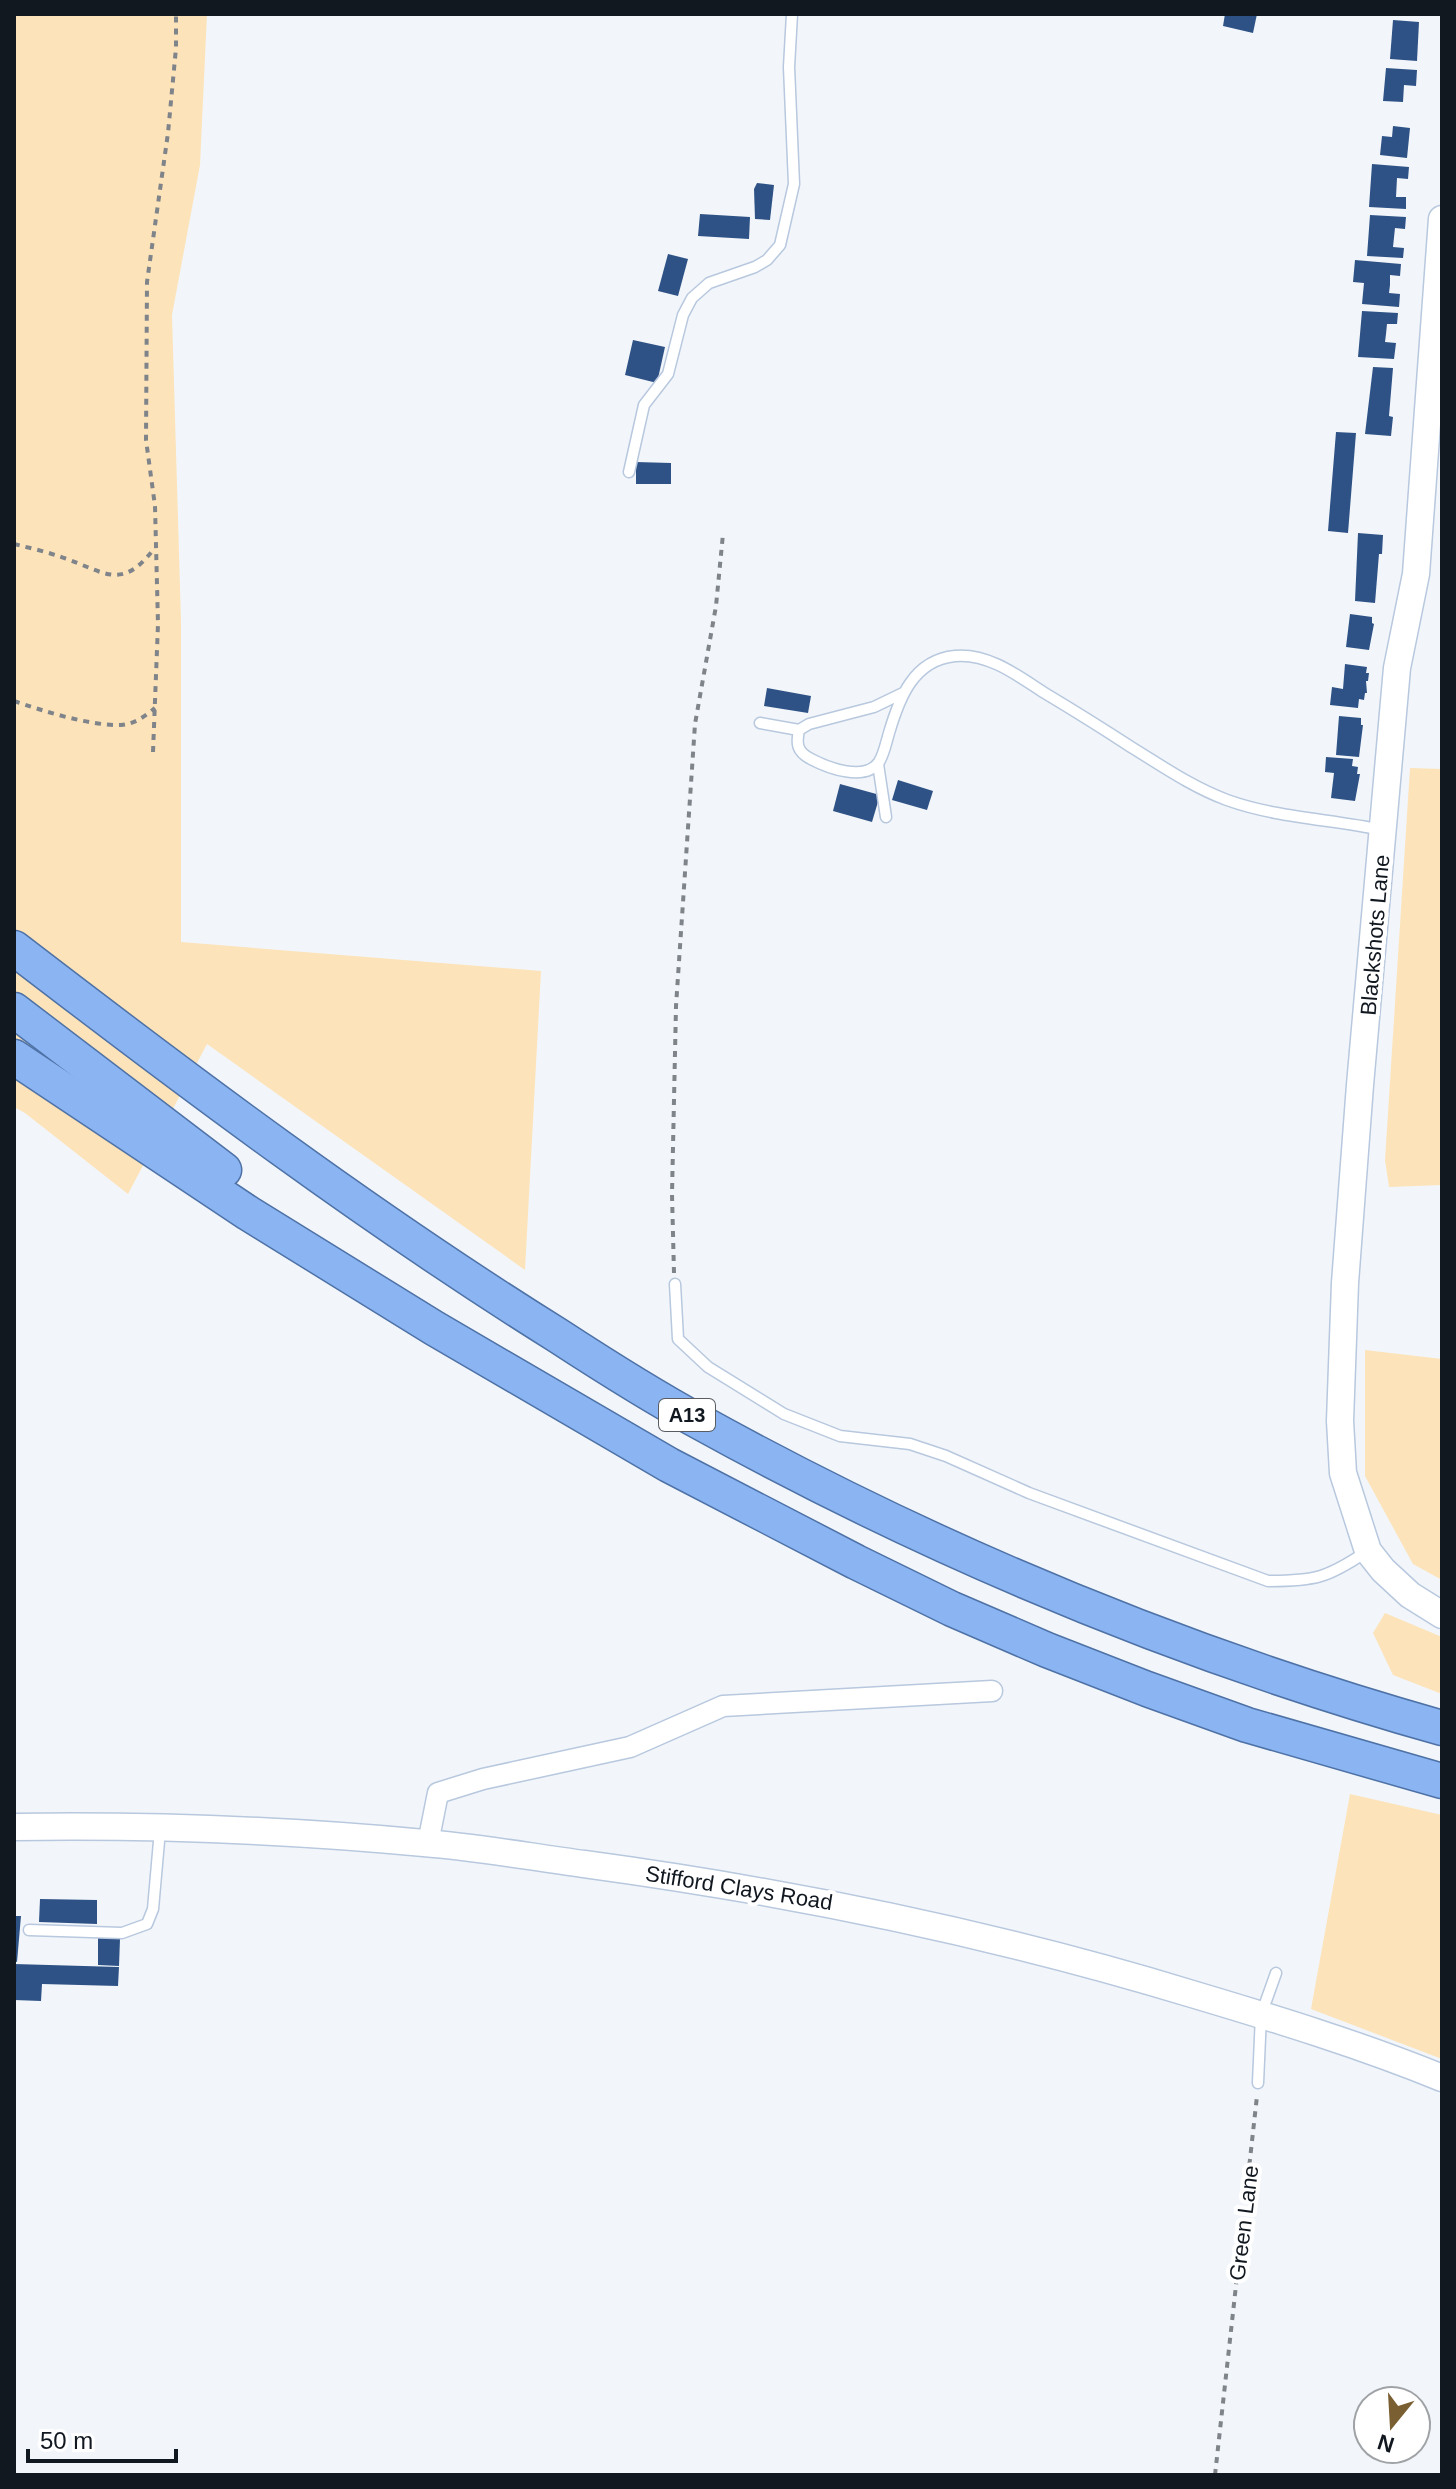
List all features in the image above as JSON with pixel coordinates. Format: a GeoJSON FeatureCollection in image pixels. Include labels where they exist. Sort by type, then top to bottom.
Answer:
{"type":"FeatureCollection","features":[{"type":"Feature","properties":{"kind":"highway","name":"A13"},"geometry":{"type":"LineString","coordinates":[[14,948],[376,1218],[468,1280],[695,1419],[879,1515],[1054,1593],[1226,1661],[1442,1728]]}},
{"type":"Feature","properties":{"kind":"highway","name":"A13"},"geometry":{"type":"LineString","coordinates":[[14,1010],[248,1188],[543,1391],[669,1465],[952,1609],[1047,1650],[1247,1725],[1442,1781]]}},
{"type":"Feature","properties":{"kind":"highway"},"geometry":{"type":"LineString","coordinates":[[14,1057],[342,1273],[543,1391]]}},
{"type":"Feature","properties":{"kind":"street","name":"Blackshots Lane"},"geometry":{"type":"LineString","coordinates":[[1442,219],[1416,574],[1397,668],[1345,1283],[1340,1421],[1343,1473],[1368,1551],[1410,1595],[1442,1615]]}},
{"type":"Feature","properties":{"kind":"street"},"geometry":{"type":"LineString","coordinates":[[428,1843],[438,1793],[483,1779],[630,1747],[723,1706],[992,1691]]}},
{"type":"Feature","properties":{"kind":"street","name":"Stifford Clays Road"},"geometry":{"type":"LineString","coordinates":[[14,1827],[284,1832],[428,1843],[691,1878],[985,1935],[1112,1969],[1261,2015],[1442,2078]]}},
{"type":"Feature","properties":{"kind":"lane"},"geometry":{"type":"LineString","coordinates":[[629,472],[644,405],[668,374],[683,315],[692,298],[709,283],[767,260],[780,245],[785,231],[794,184],[789,67],[792,14]]}},
{"type":"Feature","properties":{"kind":"lane"},"geometry":{"type":"LineString","coordinates":[[886,817],[878,764],[903,693],[918,672],[941,658],[968,656],[986,659],[1021,678],[1183,780],[1228,800],[1285,816],[1385,831]]}},
{"type":"Feature","properties":{"kind":"lane"},"geometry":{"type":"LineString","coordinates":[[760,723],[799,730],[809,724],[874,707],[903,693]]}},
{"type":"Feature","properties":{"kind":"lane"},"geometry":{"type":"LineString","coordinates":[[799,730],[797,741],[800,751],[811,759],[858,773],[878,764]]}},
{"type":"Feature","properties":{"kind":"lane"},"geometry":{"type":"LineString","coordinates":[[675,1284],[678,1339],[698,1358],[784,1414],[840,1436],[910,1444],[946,1456],[1029,1493],[1268,1581],[1309,1581],[1340,1569],[1368,1551]]}},
{"type":"Feature","properties":{"kind":"lane"},"geometry":{"type":"LineString","coordinates":[[29,1930],[122,1933],[147,1924],[153,1909],[161,1828]]}},
{"type":"Feature","properties":{"kind":"lane"},"geometry":{"type":"LineString","coordinates":[[1258,2083],[1261,2015],[1276,1973]]}},
{"type":"Feature","properties":{"kind":"path"},"geometry":{"type":"LineString","coordinates":[[153,752],[158,624],[155,506],[146,440],[147,282],[168,133],[176,14]]}},
{"type":"Feature","properties":{"kind":"path"},"geometry":{"type":"LineString","coordinates":[[675,1284],[672,1194],[676,1006],[695,724],[716,606],[723,534]]}},
{"type":"Feature","properties":{"kind":"path"},"geometry":{"type":"LineString","coordinates":[[14,544],[114,575],[139,567],[155,548]]}},
{"type":"Feature","properties":{"kind":"path"},"geometry":{"type":"LineString","coordinates":[[14,701],[83,720],[123,725],[140,720],[155,708]]}},
{"type":"Feature","properties":{"kind":"path","name":"Green Lane"},"geometry":{"type":"LineString","coordinates":[[1215,2475],[1256,2127],[1258,2083]]}},
{"type":"Feature","properties":{"kind":"shaded area"},"geometry":{"type":"Polygon","coordinates":[[[14,14],[207,14],[200,165],[172,315],[181,621],[181,942],[541,971],[525,1270],[207,1044],[128,1194],[14,1107],[14,14]]]}},
{"type":"Feature","properties":{"kind":"shaded area"},"geometry":{"type":"Polygon","coordinates":[[[1410,768],[1442,769],[1442,1185],[1389,1187],[1385,1160],[1410,768]]]}},
{"type":"Feature","properties":{"kind":"shaded area"},"geometry":{"type":"Polygon","coordinates":[[[1365,1350],[1442,1359],[1442,1580],[1413,1564],[1365,1476],[1365,1350]]]}},
{"type":"Feature","properties":{"kind":"shaded area"},"geometry":{"type":"Polygon","coordinates":[[[1385,1613],[1442,1637],[1442,1694],[1393,1675],[1373,1633],[1385,1613]]]}},
{"type":"Feature","properties":{"kind":"shaded area"},"geometry":{"type":"Polygon","coordinates":[[[1350,1794],[1442,1815],[1442,2059],[1311,2009],[1350,1794]]]}},
{"type":"Feature","properties":{"kind":"building"},"geometry":{"type":"Polygon","coordinates":[[[1225,14],[1257,14],[1253,33],[1223,26],[1225,14]]]}},
{"type":"Feature","properties":{"kind":"building"},"geometry":{"type":"Polygon","coordinates":[[[1393,20],[1419,22],[1417,61],[1390,59],[1393,20]]]}},
{"type":"Feature","properties":{"kind":"building"},"geometry":{"type":"Polygon","coordinates":[[[1386,68],[1417,70],[1416,86],[1404,85],[1403,102],[1383,101],[1386,68]]]}},
{"type":"Feature","properties":{"kind":"building"},"geometry":{"type":"Polygon","coordinates":[[[1393,126],[1410,128],[1407,158],[1380,155],[1382,136],[1392,137],[1393,126]]]}},
{"type":"Feature","properties":{"kind":"building"},"geometry":{"type":"Polygon","coordinates":[[[1372,164],[1409,167],[1408,179],[1397,178],[1396,197],[1406,197],[1406,209],[1369,207],[1372,164]]]}},
{"type":"Feature","properties":{"kind":"building"},"geometry":{"type":"Polygon","coordinates":[[[757,183],[774,185],[770,220],[755,219],[754,189],[757,183]]]}},
{"type":"Feature","properties":{"kind":"building"},"geometry":{"type":"Polygon","coordinates":[[[700,214],[750,217],[749,239],[698,236],[700,214]]]}},
{"type":"Feature","properties":{"kind":"building"},"geometry":{"type":"Polygon","coordinates":[[[1370,215],[1406,217],[1405,229],[1395,228],[1393,247],[1404,248],[1403,258],[1367,256],[1370,215]]]}},
{"type":"Feature","properties":{"kind":"building"},"geometry":{"type":"Polygon","coordinates":[[[668,254],[688,259],[678,296],[658,291],[668,254]]]}},
{"type":"Feature","properties":{"kind":"building"},"geometry":{"type":"Polygon","coordinates":[[[1355,260],[1401,264],[1400,276],[1390,275],[1389,293],[1400,294],[1399,307],[1362,304],[1364,283],[1353,282],[1355,260]]]}},
{"type":"Feature","properties":{"kind":"building"},"geometry":{"type":"Polygon","coordinates":[[[1362,311],[1398,313],[1397,324],[1387,324],[1385,342],[1396,343],[1394,359],[1358,357],[1362,311]]]}},
{"type":"Feature","properties":{"kind":"building"},"geometry":{"type":"Polygon","coordinates":[[[633,340],[665,347],[657,383],[625,375],[633,340]]]}},
{"type":"Feature","properties":{"kind":"building"},"geometry":{"type":"Polygon","coordinates":[[[1373,367],[1393,368],[1389,416],[1393,417],[1391,436],[1365,434],[1373,367]]]}},
{"type":"Feature","properties":{"kind":"building"},"geometry":{"type":"Polygon","coordinates":[[[1336,432],[1356,433],[1348,533],[1328,531],[1336,432]]]}},
{"type":"Feature","properties":{"kind":"building"},"geometry":{"type":"Polygon","coordinates":[[[636,462],[671,463],[671,484],[636,484],[636,462]]]}},
{"type":"Feature","properties":{"kind":"building"},"geometry":{"type":"Polygon","coordinates":[[[1358,533],[1383,535],[1375,603],[1355,601],[1358,533]]]}},
{"type":"Feature","properties":{"kind":"building"},"geometry":{"type":"Polygon","coordinates":[[[1350,614],[1372,617],[1374,624],[1369,650],[1346,647],[1350,614]]]}},
{"type":"Feature","properties":{"kind":"building"},"geometry":{"type":"Polygon","coordinates":[[[1345,664],[1367,667],[1366,673],[1369,673],[1367,693],[1364,700],[1359,699],[1358,708],[1330,705],[1332,687],[1343,689],[1345,664]]]}},
{"type":"Feature","properties":{"kind":"building"},"geometry":{"type":"Polygon","coordinates":[[[767,688],[811,696],[808,713],[764,706],[767,688]]]}},
{"type":"Feature","properties":{"kind":"building"},"geometry":{"type":"Polygon","coordinates":[[[1339,716],[1361,718],[1359,757],[1336,755],[1339,716]]]}},
{"type":"Feature","properties":{"kind":"building"},"geometry":{"type":"Polygon","coordinates":[[[1326,757],[1353,759],[1352,766],[1358,767],[1357,774],[1360,774],[1355,801],[1331,798],[1334,773],[1325,772],[1326,757]]]}},
{"type":"Feature","properties":{"kind":"building"},"geometry":{"type":"Polygon","coordinates":[[[898,780],[933,791],[927,810],[892,800],[898,780]]]}},
{"type":"Feature","properties":{"kind":"building"},"geometry":{"type":"Polygon","coordinates":[[[840,784],[880,795],[872,822],[833,811],[840,784]]]}},
{"type":"Feature","properties":{"kind":"building"},"geometry":{"type":"Polygon","coordinates":[[[40,1899],[97,1900],[97,1924],[39,1922],[40,1899]]]}},
{"type":"Feature","properties":{"kind":"building"},"geometry":{"type":"Polygon","coordinates":[[[14,1916],[21,1916],[17,1962],[14,1961],[14,1916]]]}},
{"type":"Feature","properties":{"kind":"building"},"geometry":{"type":"Polygon","coordinates":[[[98,1938],[120,1939],[119,1966],[98,1965],[98,1938]]]}},
{"type":"Feature","properties":{"kind":"building"},"geometry":{"type":"Polygon","coordinates":[[[14,1964],[119,1967],[118,1986],[42,1984],[41,2001],[14,2000],[14,1964]]]}}]}
